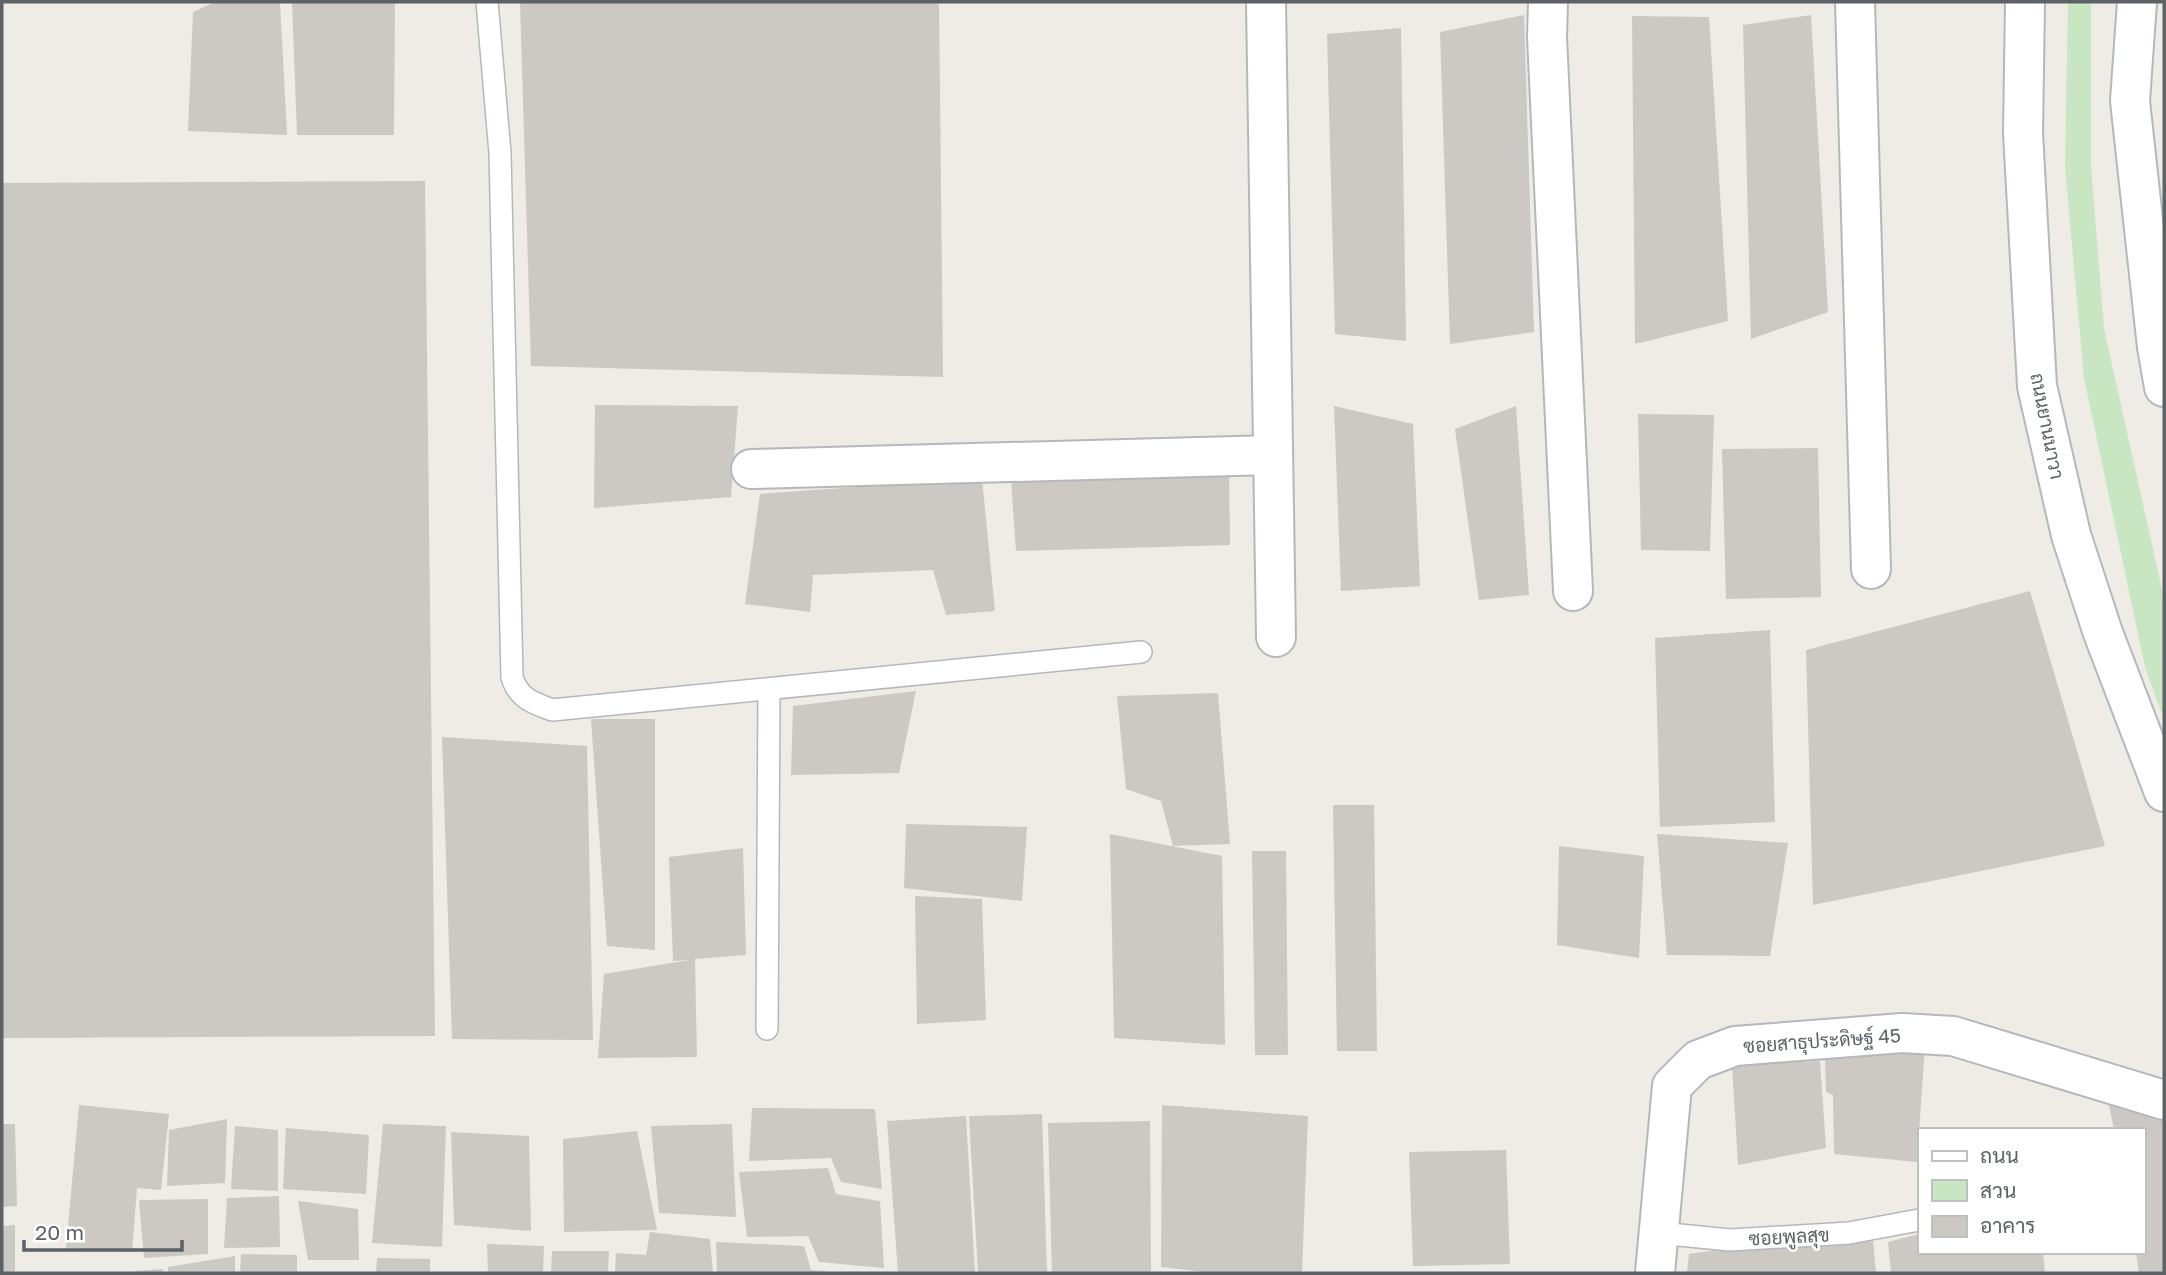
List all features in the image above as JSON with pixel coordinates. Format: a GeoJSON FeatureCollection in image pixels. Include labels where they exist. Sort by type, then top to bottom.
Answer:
{"type":"FeatureCollection","features":[{"type":"Feature","properties":{"kind":"street"},"geometry":{"type":"LineString","coordinates":[[1266,2],[1276,637]]}},
{"type":"Feature","properties":{"kind":"street"},"geometry":{"type":"LineString","coordinates":[[1548,2],[1547,37],[1573,591]]}},
{"type":"Feature","properties":{"kind":"street"},"geometry":{"type":"LineString","coordinates":[[1855,2],[1871,569]]}},
{"type":"Feature","properties":{"kind":"street","name":"ถนนยานนาวา"},"geometry":{"type":"LineString","coordinates":[[2025,2],[2022,133],[2038,386],[2071,536],[2103,634],[2164,792]]}},
{"type":"Feature","properties":{"kind":"street"},"geometry":{"type":"LineString","coordinates":[[2137,2],[2130,101],[2157,347],[2164,387]]}},
{"type":"Feature","properties":{"kind":"street"},"geometry":{"type":"LineString","coordinates":[[751,469],[1273,454]]}},
{"type":"Feature","properties":{"kind":"street","name":"ซอยสาธุประดิษฐ์ 45"},"geometry":{"type":"LineString","coordinates":[[1655,1273],[1672,1086],[1698,1060],[1735,1046],[1902,1032],[1953,1036],[2164,1100]]}},
{"type":"Feature","properties":{"kind":"lane"},"geometry":{"type":"LineString","coordinates":[[487,2],[500,153],[512,677],[515,688],[531,703],[552,709],[1141,652]]}},
{"type":"Feature","properties":{"kind":"lane"},"geometry":{"type":"LineString","coordinates":[[767,1029],[769,689]]}},
{"type":"Feature","properties":{"kind":"lane","name":"ซอยพูลสุข"},"geometry":{"type":"LineString","coordinates":[[1659,1233],[1730,1240],[1849,1233],[1918,1220]]}},
{"type":"Feature","properties":{"kind":"green space"},"geometry":{"type":"Polygon","coordinates":[[[2068,2],[2091,2],[2091,166],[2104,329],[2164,599],[2164,720],[2145,667],[2084,378],[2065,167],[2068,2]]]}},
{"type":"Feature","properties":{"kind":"building"},"geometry":{"type":"Polygon","coordinates":[[[215,2],[280,2],[287,135],[188,131],[193,12],[215,2]]]}},
{"type":"Feature","properties":{"kind":"building"},"geometry":{"type":"Polygon","coordinates":[[[292,2],[395,2],[394,135],[297,135],[292,2]]]}},
{"type":"Feature","properties":{"kind":"building"},"geometry":{"type":"Polygon","coordinates":[[[520,2],[939,2],[943,377],[531,366],[520,2]]]}},
{"type":"Feature","properties":{"kind":"building"},"geometry":{"type":"Polygon","coordinates":[[[1524,15],[1534,332],[1450,344],[1440,32],[1524,15]]]}},
{"type":"Feature","properties":{"kind":"building"},"geometry":{"type":"Polygon","coordinates":[[[1811,15],[1828,312],[1751,339],[1743,25],[1811,15]]]}},
{"type":"Feature","properties":{"kind":"building"},"geometry":{"type":"Polygon","coordinates":[[[1632,16],[1709,17],[1728,321],[1635,344],[1632,16]]]}},
{"type":"Feature","properties":{"kind":"building"},"geometry":{"type":"Polygon","coordinates":[[[1401,28],[1406,341],[1335,334],[1327,34],[1401,28]]]}},
{"type":"Feature","properties":{"kind":"building"},"geometry":{"type":"Polygon","coordinates":[[[425,181],[435,1036],[2,1038],[2,183],[425,181]]]}},
{"type":"Feature","properties":{"kind":"building"},"geometry":{"type":"Polygon","coordinates":[[[595,405],[738,406],[731,497],[594,508],[595,405]]]}},
{"type":"Feature","properties":{"kind":"building"},"geometry":{"type":"Polygon","coordinates":[[[1334,406],[1413,424],[1420,586],[1341,591],[1334,406]]]}},
{"type":"Feature","properties":{"kind":"building"},"geometry":{"type":"Polygon","coordinates":[[[1516,406],[1529,595],[1479,600],[1455,429],[1516,406]]]}},
{"type":"Feature","properties":{"kind":"building"},"geometry":{"type":"Polygon","coordinates":[[[1638,414],[1714,415],[1710,551],[1641,550],[1638,414]]]}},
{"type":"Feature","properties":{"kind":"building"},"geometry":{"type":"Polygon","coordinates":[[[1818,448],[1821,597],[1726,599],[1722,449],[1818,448]]]}},
{"type":"Feature","properties":{"kind":"building"},"geometry":{"type":"Polygon","coordinates":[[[1229,469],[1230,545],[1016,551],[1011,480],[1229,469]]]}},
{"type":"Feature","properties":{"kind":"building"},"geometry":{"type":"Polygon","coordinates":[[[982,478],[995,611],[946,615],[933,570],[813,575],[810,612],[745,604],[760,494],[982,478]]]}},
{"type":"Feature","properties":{"kind":"building"},"geometry":{"type":"Polygon","coordinates":[[[2030,591],[2105,846],[1813,905],[1806,650],[2030,591]]]}},
{"type":"Feature","properties":{"kind":"building"},"geometry":{"type":"Polygon","coordinates":[[[1770,630],[1775,822],[1660,827],[1655,638],[1770,630]]]}},
{"type":"Feature","properties":{"kind":"building"},"geometry":{"type":"Polygon","coordinates":[[[916,691],[899,773],[791,775],[793,706],[916,691]]]}},
{"type":"Feature","properties":{"kind":"building"},"geometry":{"type":"Polygon","coordinates":[[[1218,693],[1230,844],[1173,846],[1161,801],[1126,789],[1117,696],[1218,693]]]}},
{"type":"Feature","properties":{"kind":"building"},"geometry":{"type":"Polygon","coordinates":[[[591,719],[655,719],[655,950],[607,946],[591,719]]]}},
{"type":"Feature","properties":{"kind":"building"},"geometry":{"type":"Polygon","coordinates":[[[442,737],[587,746],[593,1040],[452,1039],[442,737]]]}},
{"type":"Feature","properties":{"kind":"building"},"geometry":{"type":"Polygon","coordinates":[[[1333,805],[1374,805],[1377,1051],[1337,1051],[1333,805]]]}},
{"type":"Feature","properties":{"kind":"building"},"geometry":{"type":"Polygon","coordinates":[[[906,824],[1027,827],[1022,901],[904,888],[906,824]]]}},
{"type":"Feature","properties":{"kind":"building"},"geometry":{"type":"Polygon","coordinates":[[[1110,834],[1222,856],[1225,1045],[1114,1038],[1110,834]]]}},
{"type":"Feature","properties":{"kind":"building"},"geometry":{"type":"Polygon","coordinates":[[[1657,834],[1788,843],[1770,956],[1667,955],[1657,834]]]}},
{"type":"Feature","properties":{"kind":"building"},"geometry":{"type":"Polygon","coordinates":[[[1559,846],[1644,856],[1639,958],[1557,945],[1559,846]]]}},
{"type":"Feature","properties":{"kind":"building"},"geometry":{"type":"Polygon","coordinates":[[[743,848],[746,955],[695,959],[697,1057],[598,1058],[604,974],[690,960],[673,961],[669,857],[743,848]]]}},
{"type":"Feature","properties":{"kind":"building"},"geometry":{"type":"Polygon","coordinates":[[[1252,851],[1286,851],[1288,1055],[1255,1055],[1252,851]]]}},
{"type":"Feature","properties":{"kind":"building"},"geometry":{"type":"Polygon","coordinates":[[[915,896],[982,899],[986,1020],[917,1024],[915,896]]]}},
{"type":"Feature","properties":{"kind":"building"},"geometry":{"type":"Polygon","coordinates":[[[1925,1045],[1917,1162],[1834,1154],[1833,1095],[1826,1092],[1825,1056],[1925,1045]]]}},
{"type":"Feature","properties":{"kind":"building"},"geometry":{"type":"Polygon","coordinates":[[[1820,1061],[1826,1148],[1738,1165],[1732,1065],[1820,1061]]]}},
{"type":"Feature","properties":{"kind":"building"},"geometry":{"type":"Polygon","coordinates":[[[79,1105],[169,1114],[161,1190],[137,1188],[132,1252],[66,1248],[79,1105]]]}},
{"type":"Feature","properties":{"kind":"building"},"geometry":{"type":"Polygon","coordinates":[[[1162,1105],[1308,1116],[1302,1273],[1214,1273],[1161,1267],[1162,1105]]]}},
{"type":"Feature","properties":{"kind":"building"},"geometry":{"type":"Polygon","coordinates":[[[2109,1105],[2164,1120],[2164,1273],[2139,1273],[2136,1254],[2145,1254],[2145,1128],[2114,1128],[2109,1105]]]}},
{"type":"Feature","properties":{"kind":"building"},"geometry":{"type":"Polygon","coordinates":[[[752,1108],[875,1109],[882,1189],[841,1182],[831,1158],[749,1161],[752,1108]]]}},
{"type":"Feature","properties":{"kind":"building"},"geometry":{"type":"Polygon","coordinates":[[[1042,1114],[1047,1273],[978,1273],[969,1116],[1042,1114]]]}},
{"type":"Feature","properties":{"kind":"building"},"geometry":{"type":"Polygon","coordinates":[[[966,1116],[975,1273],[898,1273],[887,1121],[966,1116]]]}},
{"type":"Feature","properties":{"kind":"building"},"geometry":{"type":"Polygon","coordinates":[[[227,1119],[225,1183],[167,1186],[169,1130],[227,1119]]]}},
{"type":"Feature","properties":{"kind":"building"},"geometry":{"type":"Polygon","coordinates":[[[1150,1121],[1151,1273],[1052,1273],[1048,1123],[1150,1121]]]}},
{"type":"Feature","properties":{"kind":"building"},"geometry":{"type":"Polygon","coordinates":[[[2,1124],[15,1124],[17,1206],[2,1207],[2,1124]]]}},
{"type":"Feature","properties":{"kind":"building"},"geometry":{"type":"Polygon","coordinates":[[[383,1124],[446,1126],[442,1247],[372,1243],[383,1124]]]}},
{"type":"Feature","properties":{"kind":"building"},"geometry":{"type":"Polygon","coordinates":[[[732,1124],[736,1217],[659,1213],[651,1126],[732,1124]]]}},
{"type":"Feature","properties":{"kind":"building"},"geometry":{"type":"Polygon","coordinates":[[[235,1126],[278,1130],[278,1191],[231,1189],[235,1126]]]}},
{"type":"Feature","properties":{"kind":"building"},"geometry":{"type":"Polygon","coordinates":[[[286,1128],[369,1135],[366,1194],[283,1189],[286,1128]]]}},
{"type":"Feature","properties":{"kind":"building"},"geometry":{"type":"Polygon","coordinates":[[[637,1131],[657,1230],[564,1232],[563,1139],[637,1131]]]}},
{"type":"Feature","properties":{"kind":"building"},"geometry":{"type":"Polygon","coordinates":[[[451,1132],[529,1136],[531,1231],[454,1225],[451,1132]]]}},
{"type":"Feature","properties":{"kind":"building"},"geometry":{"type":"Polygon","coordinates":[[[1506,1150],[1510,1264],[1413,1266],[1409,1152],[1506,1150]]]}},
{"type":"Feature","properties":{"kind":"building"},"geometry":{"type":"Polygon","coordinates":[[[828,1168],[836,1194],[880,1201],[884,1268],[819,1262],[808,1236],[747,1237],[739,1172],[828,1168]]]}},
{"type":"Feature","properties":{"kind":"building"},"geometry":{"type":"Polygon","coordinates":[[[279,1196],[280,1247],[224,1248],[227,1198],[279,1196]]]}},
{"type":"Feature","properties":{"kind":"building"},"geometry":{"type":"Polygon","coordinates":[[[208,1199],[208,1254],[144,1258],[139,1200],[208,1199]]]}},
{"type":"Feature","properties":{"kind":"building"},"geometry":{"type":"Polygon","coordinates":[[[298,1201],[358,1209],[359,1260],[308,1260],[298,1201]]]}},
{"type":"Feature","properties":{"kind":"building"},"geometry":{"type":"Polygon","coordinates":[[[15,1225],[15,1273],[2,1273],[2,1226],[15,1225]]]}},
{"type":"Feature","properties":{"kind":"building"},"geometry":{"type":"Polygon","coordinates":[[[1872,1228],[1876,1273],[1687,1273],[1689,1254],[1872,1228]]]}},
{"type":"Feature","properties":{"kind":"building"},"geometry":{"type":"Polygon","coordinates":[[[650,1232],[710,1239],[713,1273],[615,1273],[616,1253],[646,1255],[650,1232]]]}},
{"type":"Feature","properties":{"kind":"building"},"geometry":{"type":"Polygon","coordinates":[[[1918,1234],[1918,1254],[2043,1254],[2045,1273],[1891,1273],[1888,1242],[1918,1234]]]}},
{"type":"Feature","properties":{"kind":"building"},"geometry":{"type":"Polygon","coordinates":[[[716,1242],[804,1246],[811,1270],[826,1273],[717,1273],[716,1242]]]}},
{"type":"Feature","properties":{"kind":"building"},"geometry":{"type":"Polygon","coordinates":[[[487,1244],[544,1246],[543,1273],[488,1273],[487,1244]]]}},
{"type":"Feature","properties":{"kind":"building"},"geometry":{"type":"Polygon","coordinates":[[[552,1251],[609,1251],[608,1273],[551,1273],[552,1251]]]}},
{"type":"Feature","properties":{"kind":"building"},"geometry":{"type":"Polygon","coordinates":[[[241,1254],[297,1255],[297,1273],[240,1273],[241,1254]]]}},
{"type":"Feature","properties":{"kind":"building"},"geometry":{"type":"Polygon","coordinates":[[[235,1256],[235,1273],[168,1273],[168,1267],[235,1256]]]}},
{"type":"Feature","properties":{"kind":"building"},"geometry":{"type":"Polygon","coordinates":[[[377,1258],[430,1259],[430,1273],[376,1273],[377,1258]]]}},
{"type":"Feature","properties":{"kind":"building"},"geometry":{"type":"Polygon","coordinates":[[[163,1269],[163,1273],[135,1273],[135,1271],[163,1269]]]}}]}
